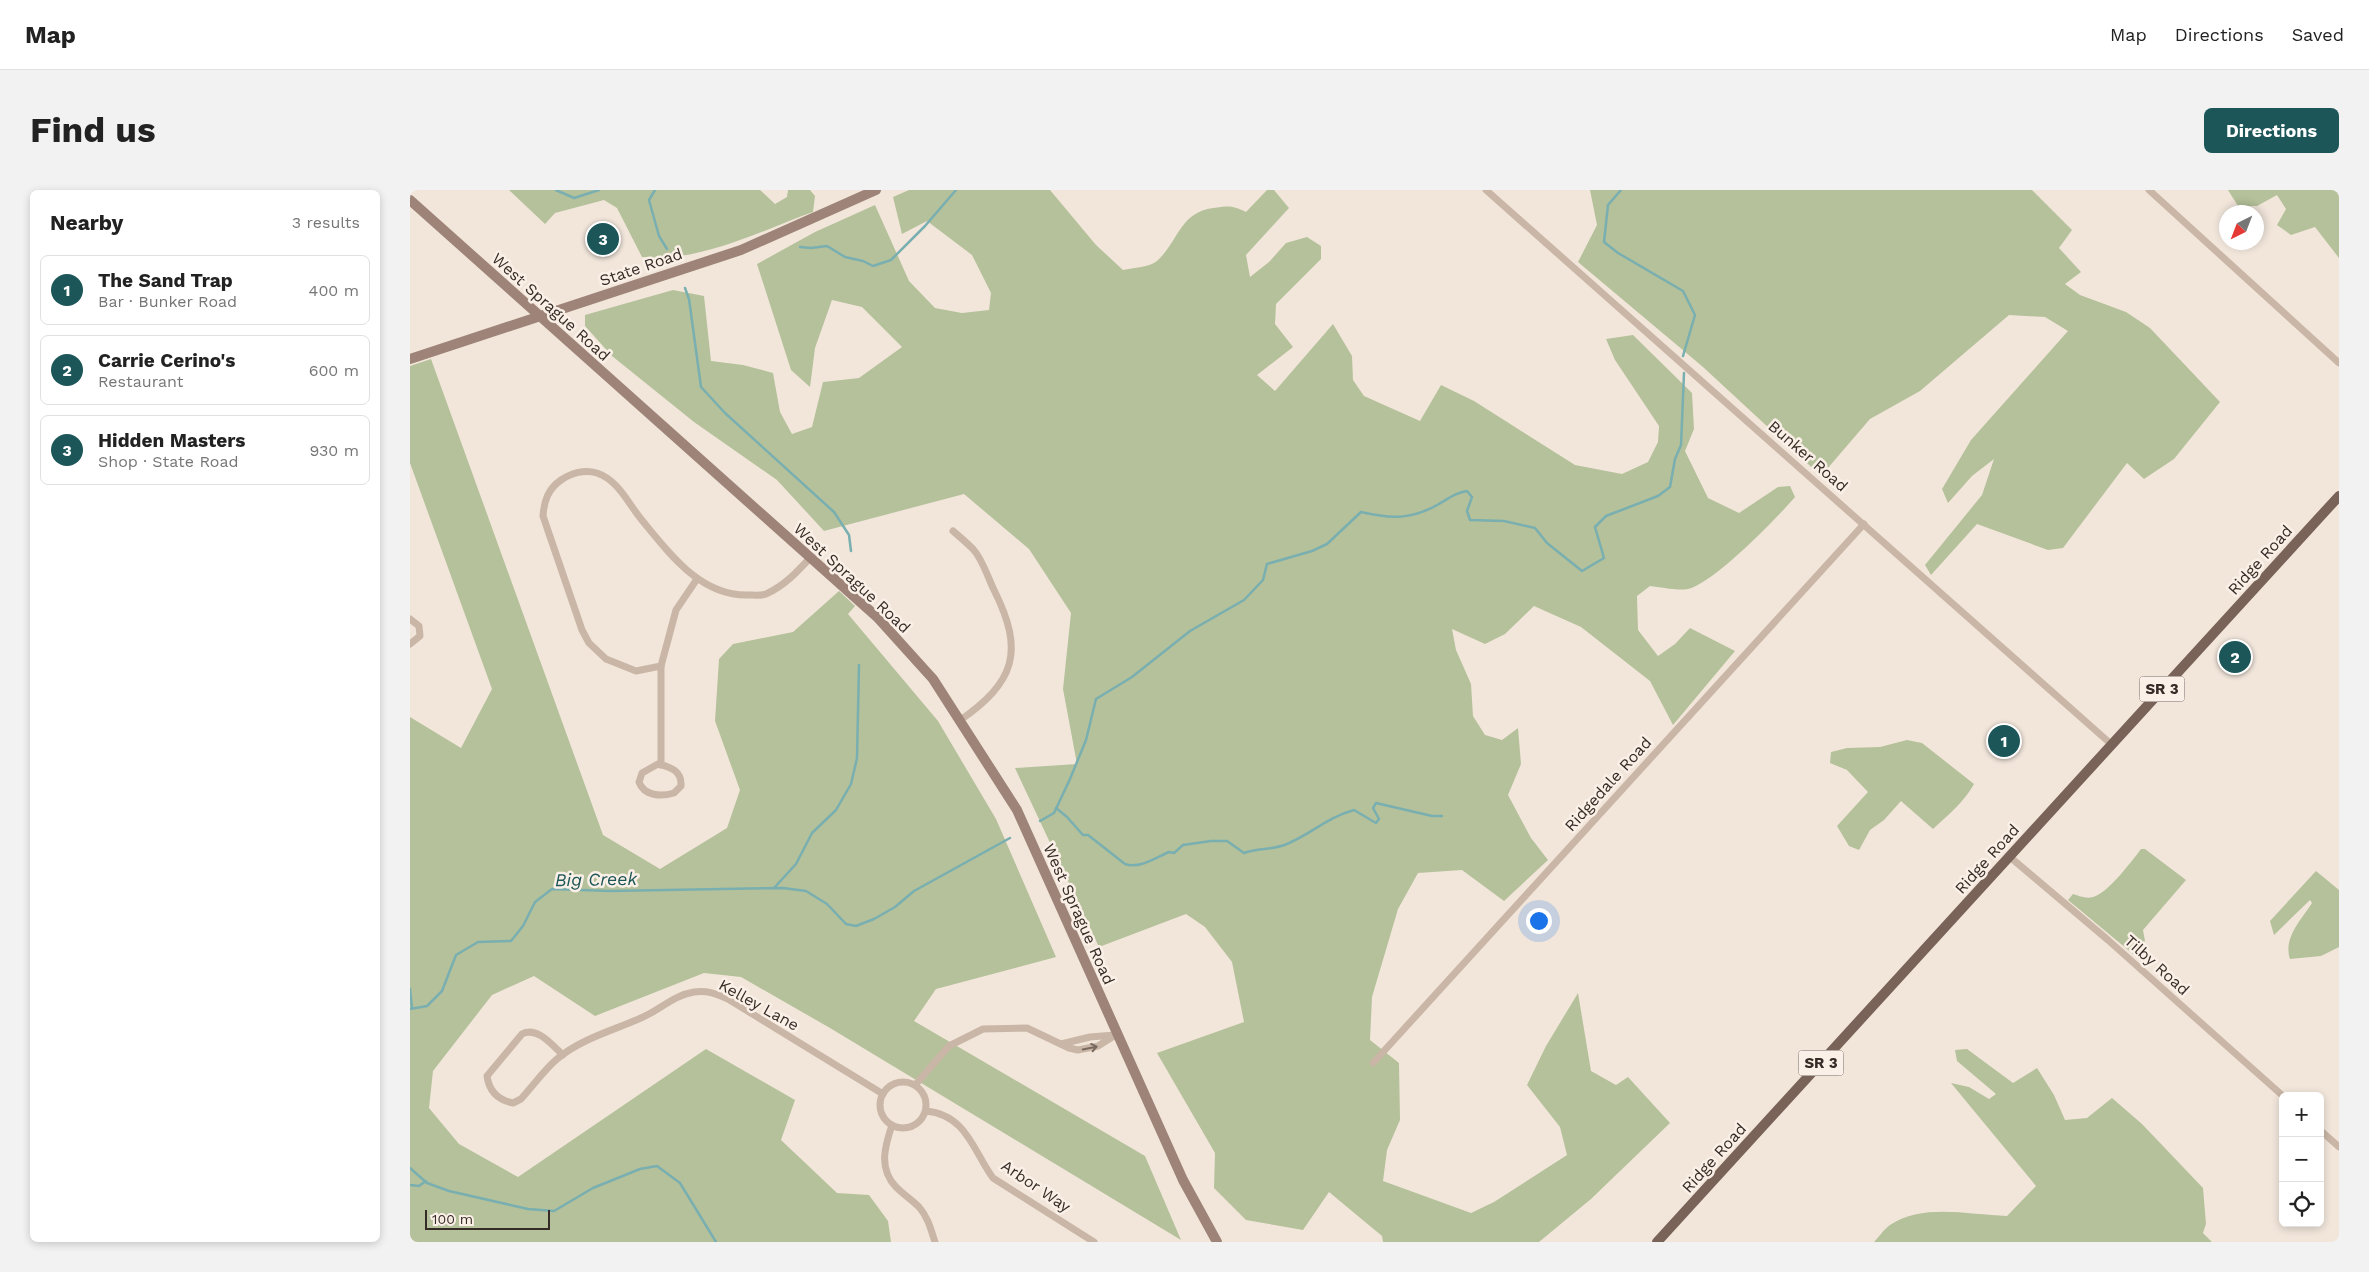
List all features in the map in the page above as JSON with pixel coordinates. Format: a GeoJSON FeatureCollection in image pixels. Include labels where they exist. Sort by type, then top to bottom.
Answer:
{"type":"FeatureCollection","features":[{"type":"Feature","properties":{"kind":"main road","name":"Ridge Road"},"geometry":{"type":"LineString","coordinates":[[1657,1242],[2339,496]]}},
{"type":"Feature","properties":{"kind":"street","name":"State Road"},"geometry":{"type":"LineString","coordinates":[[410,358],[741,250],[876,190]]}},
{"type":"Feature","properties":{"kind":"street","name":"Bunker Road"},"geometry":{"type":"LineString","coordinates":[[1486,190],[2111,744]]}},
{"type":"Feature","properties":{"kind":"street"},"geometry":{"type":"LineString","coordinates":[[2150,190],[2339,363]]}},
{"type":"Feature","properties":{"kind":"street","name":"West Sprague Road"},"geometry":{"type":"LineString","coordinates":[[410,200],[877,617],[933,679],[1017,810],[1183,1180],[1217,1242]]}},
{"type":"Feature","properties":{"kind":"street"},"geometry":{"type":"LineString","coordinates":[[661,666],[636,671],[606,659],[589,643],[582,630],[543,516],[544,500],[556,483],[565,477],[581,472],[597,473],[609,481],[620,491],[678,560],[697,579],[713,589],[734,595],[765,595],[792,579],[810,558]]}},
{"type":"Feature","properties":{"kind":"street","name":"Ridgedale Road"},"geometry":{"type":"LineString","coordinates":[[1373,1063],[1864,524]]}},
{"type":"Feature","properties":{"kind":"street"},"geometry":{"type":"LineString","coordinates":[[953,531],[974,550],[1010,626],[1012,647],[1010,661],[1002,681],[993,694],[959,720]]}},
{"type":"Feature","properties":{"kind":"street"},"geometry":{"type":"LineString","coordinates":[[661,765],[661,666],[676,610],[697,579]]}},
{"type":"Feature","properties":{"kind":"street"},"geometry":{"type":"LineString","coordinates":[[410,619],[419,626],[420,636],[410,644]]}},
{"type":"Feature","properties":{"kind":"street"},"geometry":{"type":"LineString","coordinates":[[661,765],[671,767],[678,773],[681,786],[668,794],[650,794],[642,788],[639,782],[642,773],[649,768],[661,765]]}},
{"type":"Feature","properties":{"kind":"street","name":"Tilby Road"},"geometry":{"type":"LineString","coordinates":[[2010,857],[2108,940],[2279,1092]]}},
{"type":"Feature","properties":{"kind":"street","name":"Kelley Lane"},"geometry":{"type":"LineString","coordinates":[[563,1055],[535,1031],[529,1031],[522,1034],[487,1076],[488,1085],[495,1095],[513,1103],[521,1099],[557,1059],[563,1055],[608,1030],[659,1009],[672,998],[694,992],[707,992],[728,999],[882,1094]]}},
{"type":"Feature","properties":{"kind":"street"},"geometry":{"type":"LineString","coordinates":[[916,1084],[949,1046],[983,1029],[1027,1028],[1078,1050],[1098,1046],[1117,1034]]}},
{"type":"Feature","properties":{"kind":"street"},"geometry":{"type":"LineString","coordinates":[[908,1082],[916,1084],[925,1096],[926,1111],[918,1123],[898,1128],[892,1125],[882,1114],[880,1100],[882,1094],[893,1083],[908,1082]]}},
{"type":"Feature","properties":{"kind":"street","name":"Arbor Way"},"geometry":{"type":"LineString","coordinates":[[926,1111],[935,1112],[956,1123],[970,1136],[983,1164],[993,1178],[1094,1242]]}},
{"type":"Feature","properties":{"kind":"street"},"geometry":{"type":"LineString","coordinates":[[892,1125],[884,1147],[885,1163],[892,1182],[924,1215],[936,1242]]}},
{"type":"Feature","properties":{"kind":"street"},"geometry":{"type":"LineString","coordinates":[[2324,1134],[2339,1147]]}},
{"type":"Feature","properties":{"kind":"green space"},"geometry":{"type":"Polygon","coordinates":[[[509,190],[760,190],[775,204],[787,197],[788,190],[810,190],[815,196],[813,212],[729,244],[686,255],[664,258],[642,257],[617,208],[604,200],[555,213],[545,224],[509,190]]]}},
{"type":"Feature","properties":{"kind":"green space"},"geometry":{"type":"Polygon","coordinates":[[[909,190],[1050,190],[1096,245],[1123,270],[1146,266],[1157,261],[1186,222],[1202,211],[1230,207],[1246,212],[1267,190],[1274,190],[1289,208],[1246,255],[1250,277],[1269,262],[1286,243],[1307,237],[1321,246],[1321,259],[1276,304],[1275,324],[1293,347],[1257,375],[1275,391],[1333,324],[1352,356],[1353,380],[1364,396],[1420,421],[1441,385],[1474,401],[1575,465],[1622,474],[1648,462],[1658,442],[1659,426],[1615,360],[1606,339],[1633,335],[1692,393],[1694,429],[1685,451],[1708,498],[1739,513],[1778,487],[1790,486],[1795,497],[1744,549],[1713,575],[1688,589],[1650,586],[1637,596],[1638,630],[1658,656],[1675,644],[1690,628],[1735,651],[1673,725],[1650,681],[1581,627],[1534,606],[1505,634],[1485,644],[1452,629],[1456,650],[1471,684],[1473,716],[1485,735],[1502,740],[1518,728],[1521,764],[1508,795],[1531,838],[1548,860],[1504,901],[1462,870],[1418,873],[1398,909],[1372,997],[1370,1040],[1399,1063],[1400,1120],[1387,1150],[1383,1181],[1471,1213],[1494,1202],[1567,1155],[1560,1127],[1527,1085],[1546,1046],[1578,993],[1591,1071],[1616,1085],[1628,1077],[1670,1123],[1591,1199],[1539,1242],[1383,1242],[1382,1236],[1329,1192],[1303,1230],[1246,1220],[1214,1188],[1215,1153],[1157,1053],[1244,1022],[1232,962],[1205,927],[1186,914],[1099,947],[1015,768],[1077,764],[1063,689],[1071,613],[1029,549],[964,494],[824,531],[777,480],[694,422],[612,356],[585,326],[585,315],[673,290],[704,296],[711,361],[743,365],[773,373],[780,412],[792,434],[812,427],[823,382],[859,378],[902,347],[862,307],[832,300],[815,348],[810,387],[791,370],[757,264],[815,232],[875,205],[909,281],[935,308],[962,313],[989,310],[991,293],[972,255],[927,221],[902,234],[893,197],[909,190]]]}},
{"type":"Feature","properties":{"kind":"green space"},"geometry":{"type":"Polygon","coordinates":[[[1590,190],[2032,190],[2072,230],[2059,248],[2081,272],[2065,284],[2080,295],[2126,312],[2150,328],[2220,402],[2174,459],[2144,479],[2127,463],[2063,548],[2048,550],[1977,524],[1931,575],[1925,565],[1982,495],[1994,459],[1972,476],[1948,503],[1942,489],[1971,440],[2068,331],[2045,317],[2009,315],[1920,391],[1870,419],[1821,476],[1703,367],[1578,262],[1597,225],[1590,190]]]}},
{"type":"Feature","properties":{"kind":"green space"},"geometry":{"type":"Polygon","coordinates":[[[2228,190],[2339,190],[2339,258],[2315,227],[2291,235],[2277,225],[2286,209],[2277,195],[2259,205],[2237,205],[2228,190]]]}},
{"type":"Feature","properties":{"kind":"green space"},"geometry":{"type":"Polygon","coordinates":[[[431,359],[603,835],[660,869],[727,828],[740,790],[715,721],[719,659],[733,644],[793,632],[839,591],[855,606],[848,614],[938,721],[996,819],[1056,957],[936,989],[914,1021],[1145,1156],[1181,1240],[830,1028],[741,977],[704,973],[595,1016],[534,976],[492,995],[433,1071],[429,1108],[459,1144],[518,1177],[706,1049],[795,1100],[781,1140],[837,1193],[869,1195],[888,1221],[891,1242],[410,1242],[410,717],[461,748],[492,689],[410,463],[410,366],[431,359]]]}},
{"type":"Feature","properties":{"kind":"green space"},"geometry":{"type":"Polygon","coordinates":[[[1907,740],[1922,743],[1974,784],[1961,802],[1933,829],[1901,801],[1884,820],[1870,830],[1859,850],[1849,846],[1837,826],[1868,792],[1847,770],[1830,763],[1831,752],[1847,748],[1880,747],[1907,740]]]}},
{"type":"Feature","properties":{"kind":"green space"},"geometry":{"type":"Polygon","coordinates":[[[2141,849],[2145,849],[2186,880],[2143,930],[2145,941],[2133,954],[2068,900],[2073,894],[2088,898],[2105,890],[2141,849]]]}},
{"type":"Feature","properties":{"kind":"green space"},"geometry":{"type":"Polygon","coordinates":[[[2316,871],[2339,890],[2339,947],[2321,956],[2290,959],[2288,951],[2294,929],[2312,903],[2310,900],[2274,935],[2270,921],[2316,871]]]}},
{"type":"Feature","properties":{"kind":"green space"},"geometry":{"type":"Polygon","coordinates":[[[1967,1049],[2013,1083],[2037,1068],[2054,1095],[2065,1120],[2087,1118],[2112,1098],[2142,1124],[2203,1188],[2206,1224],[2203,1233],[2212,1242],[1874,1242],[1890,1225],[1903,1218],[1917,1214],[1947,1212],[2007,1216],[2036,1186],[1951,1083],[1969,1087],[1989,1099],[1996,1094],[1957,1061],[1955,1050],[1967,1049]]]}},
{"type":"Feature","properties":{"kind":"waterway"},"geometry":{"type":"LineString","coordinates":[[556,190],[574,198],[599,190]]}},
{"type":"Feature","properties":{"kind":"waterway"},"geometry":{"type":"LineString","coordinates":[[655,190],[649,200],[659,236],[667,249]]}},
{"type":"Feature","properties":{"kind":"waterway"},"geometry":{"type":"LineString","coordinates":[[800,247],[827,246],[845,257],[863,261],[873,266],[891,260],[925,226],[956,190]]}},
{"type":"Feature","properties":{"kind":"waterway"},"geometry":{"type":"LineString","coordinates":[[1621,190],[1608,205],[1604,242],[1618,253],[1683,291],[1695,315],[1683,356]]}},
{"type":"Feature","properties":{"kind":"waterway"},"geometry":{"type":"LineString","coordinates":[[685,288],[689,299],[701,387],[725,413],[834,512],[849,535],[851,551]]}},
{"type":"Feature","properties":{"kind":"waterway"},"geometry":{"type":"LineString","coordinates":[[1040,821],[1054,813],[1070,779],[1086,740],[1096,699],[1132,677],[1190,631],[1244,600],[1263,580],[1267,564],[1312,551],[1327,544],[1361,512],[1401,517],[1419,513],[1456,494],[1467,491],[1472,497],[1467,511],[1470,520],[1504,521],[1535,528],[1547,543],[1582,571],[1604,558],[1595,527],[1606,516],[1658,496],[1670,487],[1675,459],[1681,445],[1684,373]]}},
{"type":"Feature","properties":{"kind":"waterway"},"geometry":{"type":"LineString","coordinates":[[774,888],[796,864],[812,833],[836,810],[851,784],[857,758],[859,665]]}},
{"type":"Feature","properties":{"kind":"waterway"},"geometry":{"type":"LineString","coordinates":[[1056,808],[1083,835],[1088,835],[1125,864],[1131,865],[1147,862],[1169,852],[1174,853],[1183,845],[1211,841],[1227,841],[1244,853],[1276,847],[1296,840],[1336,817],[1354,810],[1376,823],[1379,819],[1373,808],[1376,803],[1432,816],[1442,816]]}},
{"type":"Feature","properties":{"kind":"waterway","name":"Big Creek"},"geometry":{"type":"LineString","coordinates":[[410,1009],[427,1006],[442,991],[456,955],[478,942],[511,941],[523,926],[535,902],[552,889],[610,891],[783,888],[806,891],[827,904],[846,924],[856,926],[874,919],[895,907],[914,891],[1010,838]]}},
{"type":"Feature","properties":{"kind":"waterway"},"geometry":{"type":"LineString","coordinates":[[410,989],[412,1008]]}},
{"type":"Feature","properties":{"kind":"waterway","name":"Big Creek"},"geometry":{"type":"LineString","coordinates":[[410,1168],[427,1183],[449,1191],[528,1209],[554,1211],[593,1188],[640,1169],[657,1166],[680,1183],[716,1242]]}},
{"type":"Feature","properties":{"kind":"waterway"},"geometry":{"type":"LineString","coordinates":[[410,1185],[419,1186],[426,1181]]}},
{"type":"Feature","properties":{"kind":"place","name":"Hidden Masters"},"geometry":{"type":"Point","coordinates":[603,239]}},
{"type":"Feature","properties":{"kind":"place","name":"Carrie Cerino's"},"geometry":{"type":"Point","coordinates":[2235,657]}},
{"type":"Feature","properties":{"kind":"place","name":"The Sand Trap"},"geometry":{"type":"Point","coordinates":[2004,741]}}]}
